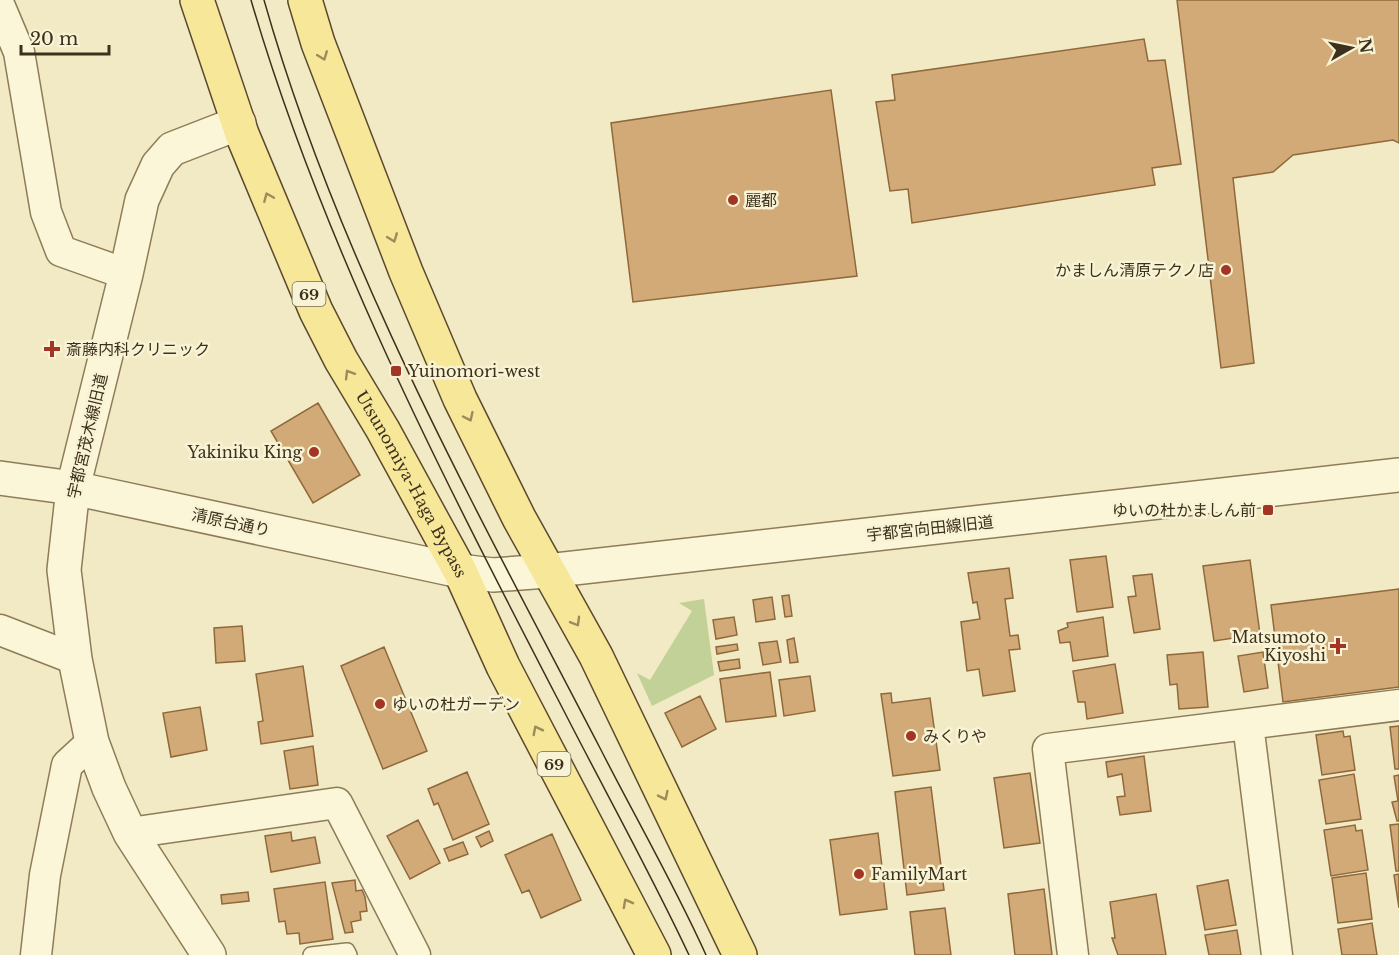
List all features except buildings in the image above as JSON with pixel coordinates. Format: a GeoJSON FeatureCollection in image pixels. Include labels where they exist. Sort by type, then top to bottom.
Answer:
{"type":"FeatureCollection","features":[{"type":"Feature","properties":{"kind":"main road","name":"Utsunomiya-Haga Bypass"},"geometry":{"type":"LineString","coordinates":[[197,0],[239,123],[316,311],[341,360],[383,430],[460,571],[503,666],[654,955]]}},
{"type":"Feature","properties":{"kind":"main road"},"geometry":{"type":"LineString","coordinates":[[305,0],[361,156],[465,410],[547,571],[596,656],[740,955]]}},
{"type":"Feature","properties":{"kind":"street"},"geometry":{"type":"LineString","coordinates":[[0,7],[19,52],[46,212],[61,251],[126,274]]}},
{"type":"Feature","properties":{"kind":"street","name":"宇都宮茂木線旧道"},"geometry":{"type":"LineString","coordinates":[[209,955],[130,833],[92,742],[75,659],[64,570],[73,488],[142,200],[158,165],[172,149],[239,123]]}},
{"type":"Feature","properties":{"kind":"street","name":"宇都宮向田線旧道"},"geometry":{"type":"LineString","coordinates":[[460,571],[493,575],[547,571],[1399,475]]}},
{"type":"Feature","properties":{"kind":"street","name":"清原台通り"},"geometry":{"type":"LineString","coordinates":[[0,478],[73,488],[460,571]]}},
{"type":"Feature","properties":{"kind":"street"},"geometry":{"type":"LineString","coordinates":[[0,630],[75,659]]}},
{"type":"Feature","properties":{"kind":"street"},"geometry":{"type":"LineString","coordinates":[[1073,955],[1048,749],[1399,705]]}},
{"type":"Feature","properties":{"kind":"street"},"geometry":{"type":"LineString","coordinates":[[1248,724],[1277,955]]}},
{"type":"Feature","properties":{"kind":"street"},"geometry":{"type":"LineString","coordinates":[[36,955],[45,875],[67,765],[92,742]]}},
{"type":"Feature","properties":{"kind":"street"},"geometry":{"type":"LineString","coordinates":[[130,833],[337,803],[415,955]]}},
{"type":"Feature","properties":{"kind":"lane"},"geometry":{"type":"LineString","coordinates":[[311,955],[347,951],[350,955]]}},
{"type":"Feature","properties":{"kind":"green space"},"geometry":{"type":"Polygon","coordinates":[[[704,599],[714,675],[652,706],[637,673],[650,680],[692,611],[679,603],[704,599]]]}},
{"type":"Feature","properties":{"kind":"tram line"},"geometry":{"type":"LineString","coordinates":[[251,0],[314,185],[391,365],[433,454],[689,955]]}},
{"type":"Feature","properties":{"kind":"tram line"},"geometry":{"type":"LineString","coordinates":[[264,0],[295,98],[330,194],[413,382],[505,566],[668,876],[706,955]]}},
{"type":"Feature","properties":{"kind":"place","name":"麗都"},"geometry":{"type":"Point","coordinates":[733,200]}},
{"type":"Feature","properties":{"kind":"place","name":"かましん清原テクノ店"},"geometry":{"type":"Point","coordinates":[1226,270]}},
{"type":"Feature","properties":{"kind":"place","name":"斎藤内科クリニック"},"geometry":{"type":"Point","coordinates":[52,349]}},
{"type":"Feature","properties":{"kind":"place","name":"Yuinomori-west"},"geometry":{"type":"Point","coordinates":[396,371]}},
{"type":"Feature","properties":{"kind":"place","name":"Yakiniku King"},"geometry":{"type":"Point","coordinates":[314,452]}},
{"type":"Feature","properties":{"kind":"place","name":"ゆいの杜かましん前"},"geometry":{"type":"Point","coordinates":[1268,510]}},
{"type":"Feature","properties":{"kind":"place","name":"Matsumoto Kiyoshi"},"geometry":{"type":"Point","coordinates":[1338,646]}},
{"type":"Feature","properties":{"kind":"place","name":"ゆいの杜ガーデン"},"geometry":{"type":"Point","coordinates":[380,704]}},
{"type":"Feature","properties":{"kind":"place","name":"みくりや"},"geometry":{"type":"Point","coordinates":[911,736]}},
{"type":"Feature","properties":{"kind":"place","name":"FamilyMart"},"geometry":{"type":"Point","coordinates":[859,874]}}]}
